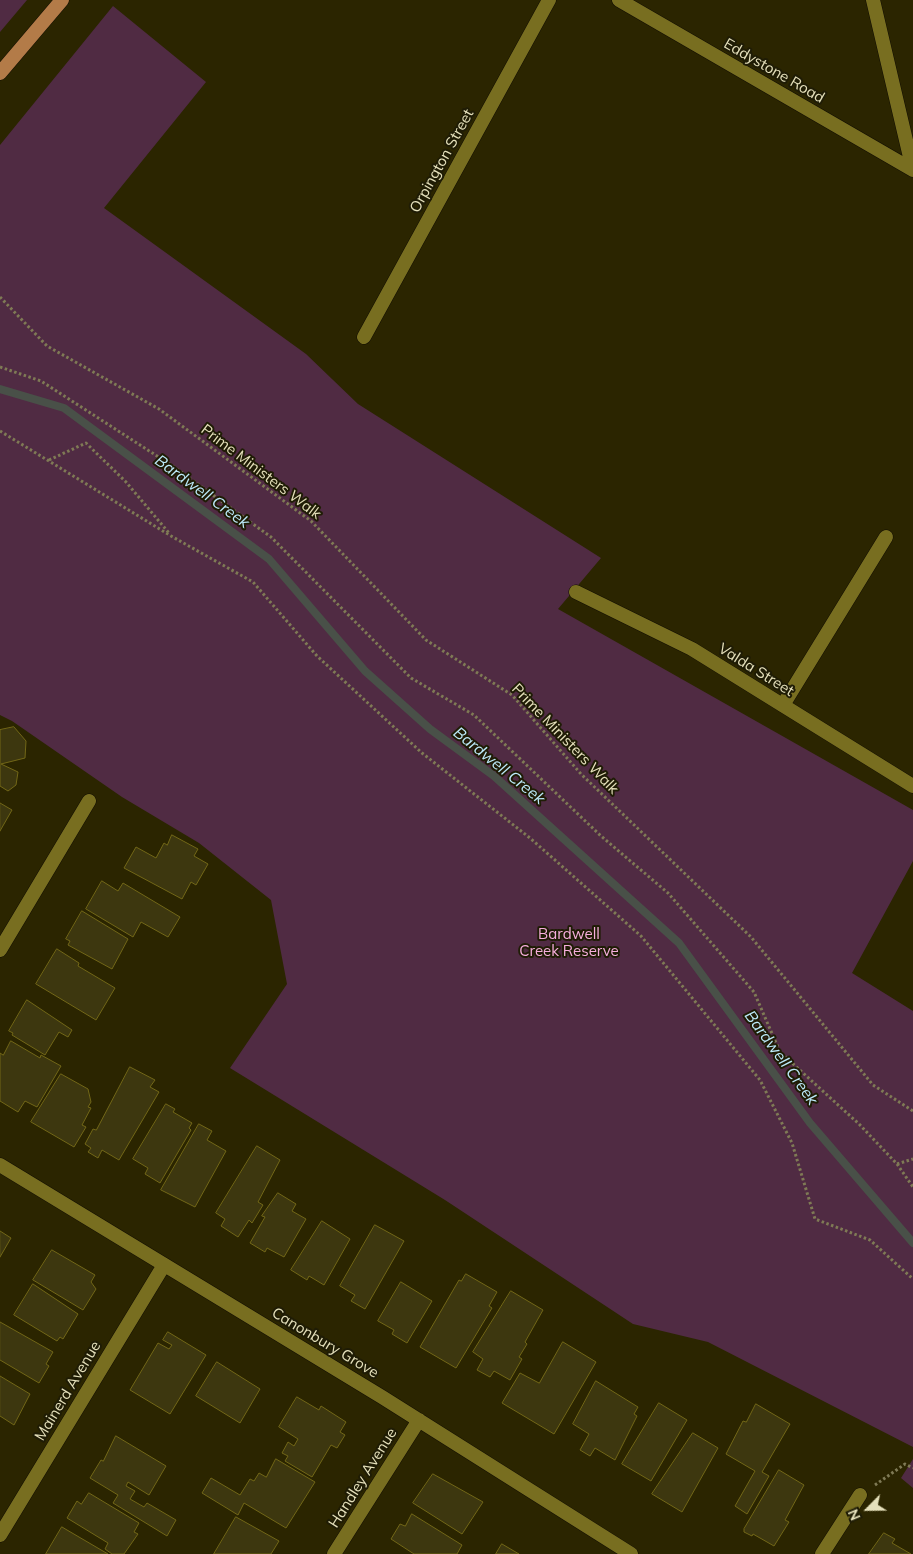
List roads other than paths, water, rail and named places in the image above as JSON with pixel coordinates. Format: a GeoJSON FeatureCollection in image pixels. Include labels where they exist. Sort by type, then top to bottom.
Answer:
{"type":"FeatureCollection","features":[{"type":"Feature","properties":{"kind":"main road"},"geometry":{"type":"LineString","coordinates":[[0,73],[62,0]]}},
{"type":"Feature","properties":{"kind":"street","name":"Orpington Street"},"geometry":{"type":"LineString","coordinates":[[364,337],[549,0]]}},
{"type":"Feature","properties":{"kind":"street","name":"Eddystone Road"},"geometry":{"type":"LineString","coordinates":[[619,0],[913,170]]}},
{"type":"Feature","properties":{"kind":"street"},"geometry":{"type":"LineString","coordinates":[[873,0],[913,170]]}},
{"type":"Feature","properties":{"kind":"street"},"geometry":{"type":"LineString","coordinates":[[783,705],[886,537]]}},
{"type":"Feature","properties":{"kind":"street","name":"Valda Street"},"geometry":{"type":"LineString","coordinates":[[576,592],[692,650],[913,786]]}},
{"type":"Feature","properties":{"kind":"street"},"geometry":{"type":"LineString","coordinates":[[0,950],[89,801]]}},
{"type":"Feature","properties":{"kind":"street","name":"Canonbury Grove"},"geometry":{"type":"LineString","coordinates":[[0,1165],[419,1420],[631,1554]]}},
{"type":"Feature","properties":{"kind":"street","name":"Mainerd Avenue"},"geometry":{"type":"LineString","coordinates":[[0,1535],[164,1265]]}},
{"type":"Feature","properties":{"kind":"street","name":"Handley Avenue"},"geometry":{"type":"LineString","coordinates":[[334,1554],[419,1420]]}},
{"type":"Feature","properties":{"kind":"street"},"geometry":{"type":"LineString","coordinates":[[822,1554],[860,1495]]}},
{"type":"Feature","properties":{"kind":"waterway","name":"Bardwell Creek"},"geometry":{"type":"LineString","coordinates":[[0,389],[64,408],[269,559],[365,671],[430,729],[494,776],[679,943],[810,1123],[913,1243]]}},
{"type":"Feature","properties":{"kind":"park label","name":"Bardwell Creek Reserve"},"geometry":{"type":"Point","coordinates":[569,942]}}]}
